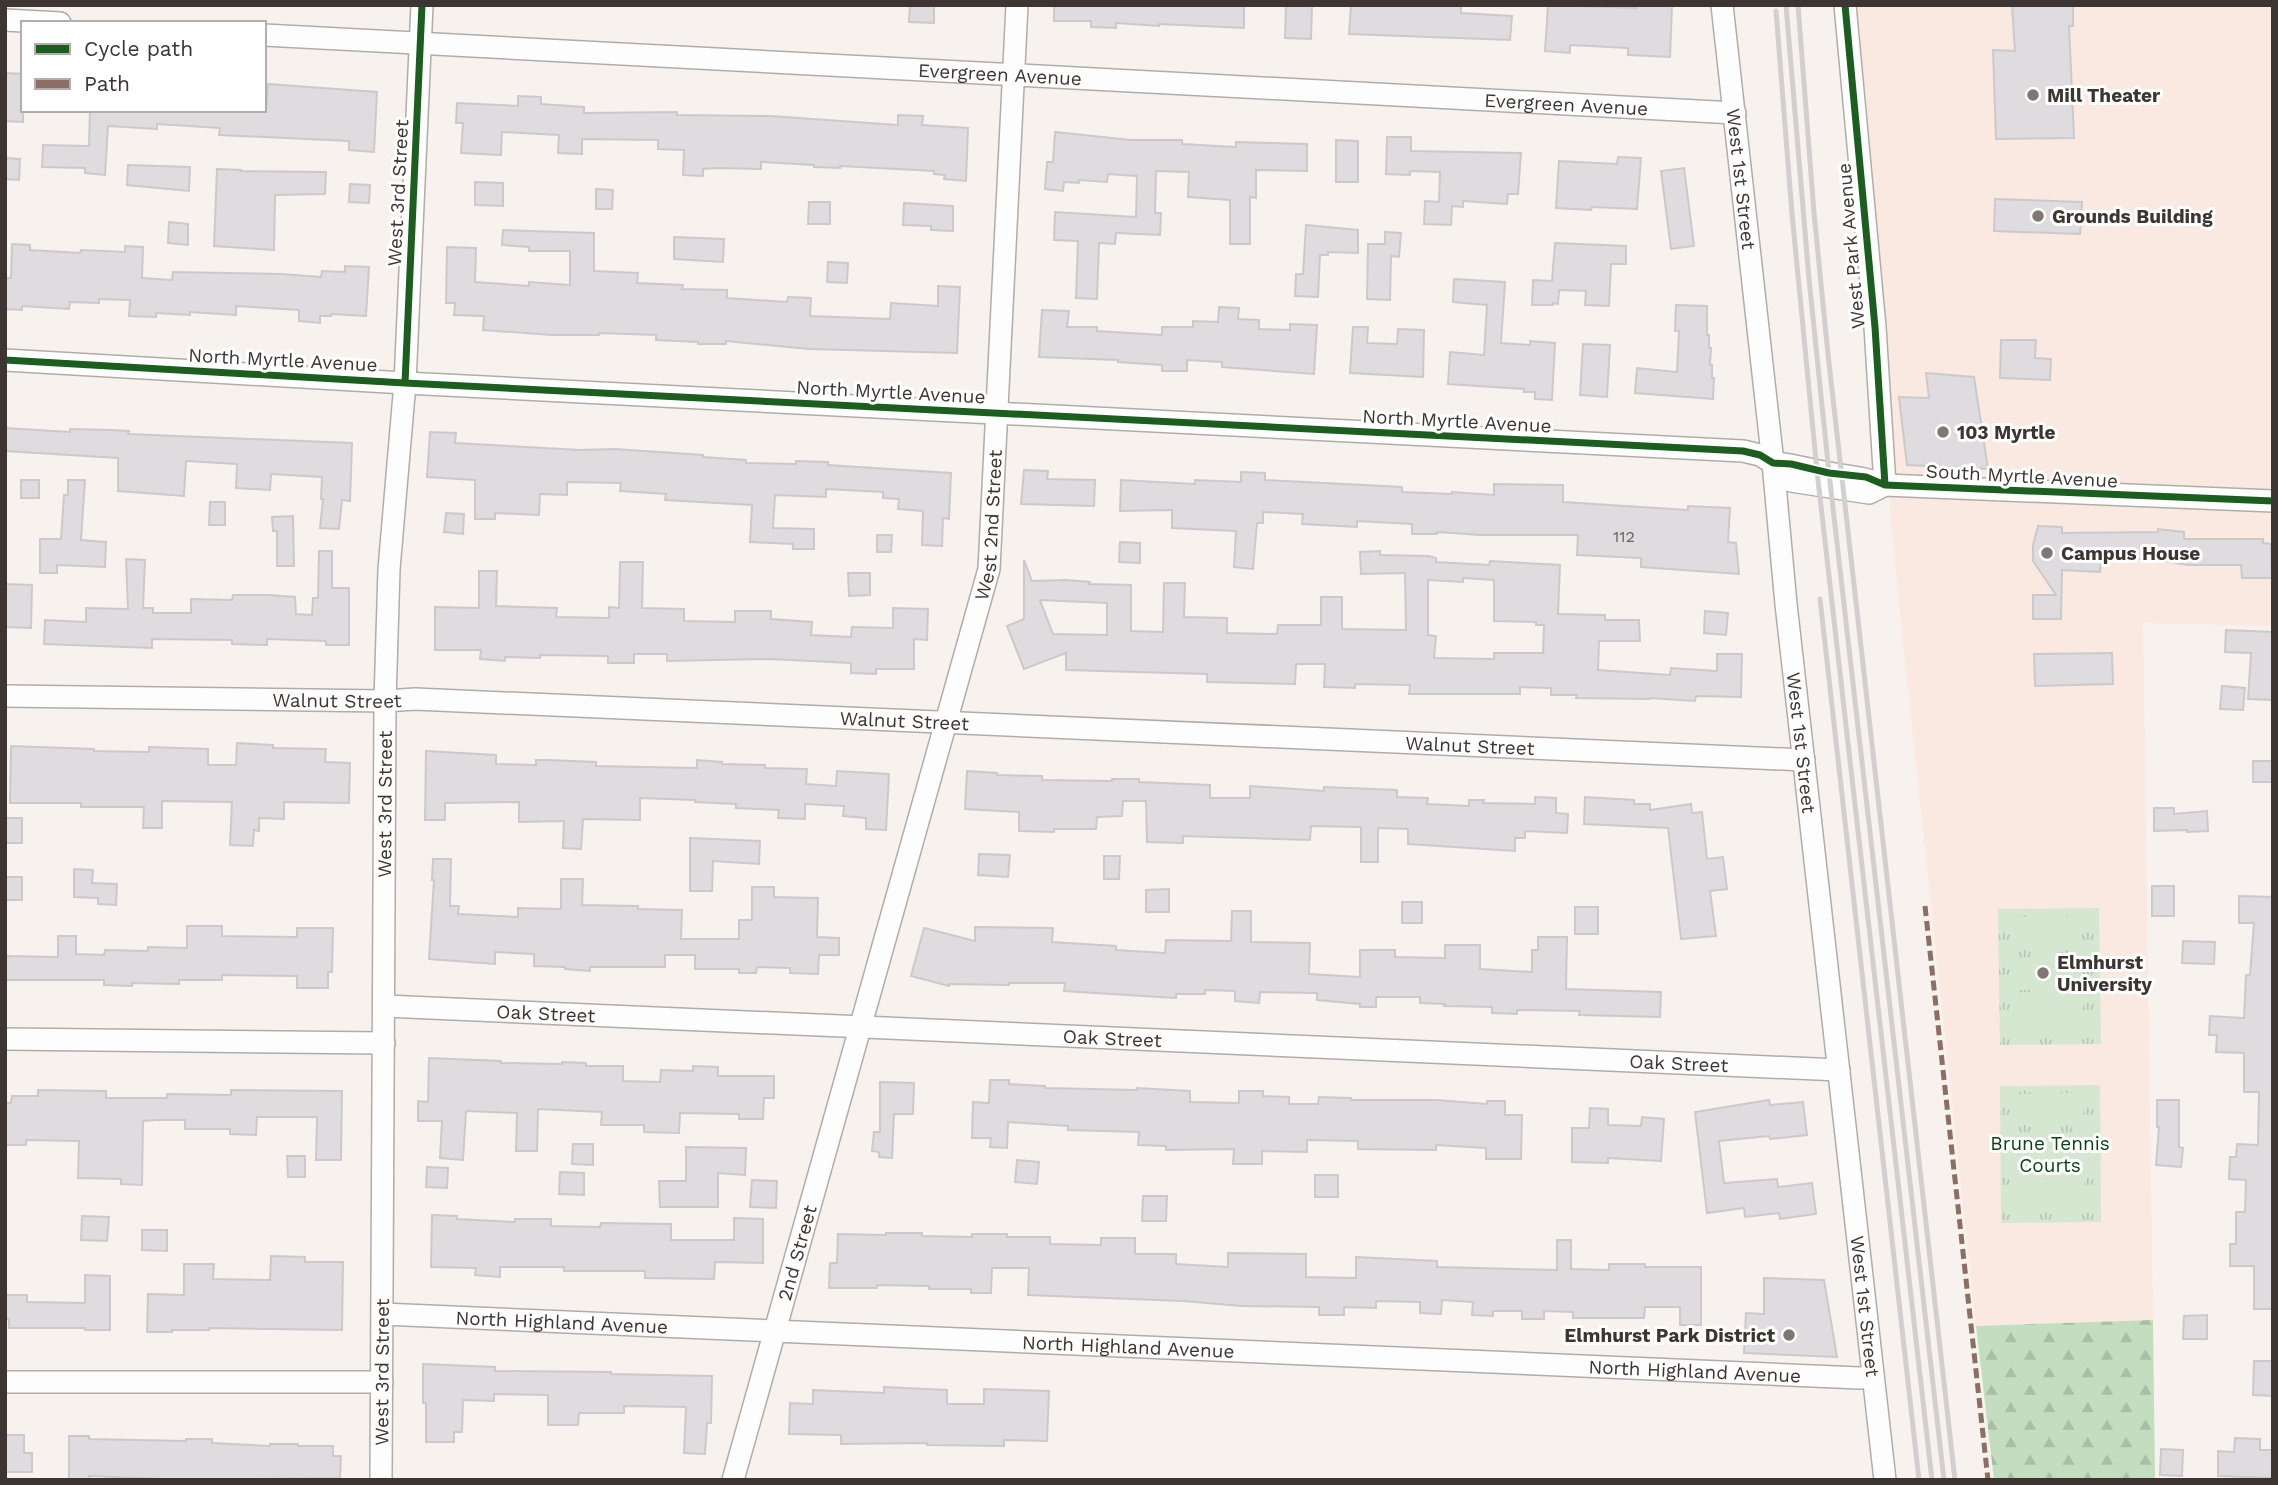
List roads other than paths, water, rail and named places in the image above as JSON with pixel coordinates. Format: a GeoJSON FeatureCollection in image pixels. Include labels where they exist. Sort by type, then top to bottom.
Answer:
{"type":"FeatureCollection","features":[{"type":"Feature","properties":{"kind":"street","name":"West 3rd Street"},"geometry":{"type":"LineString","coordinates":[[381,1480],[385,701],[391,545],[405,383],[422,5]]}},
{"type":"Feature","properties":{"kind":"street","name":"West 2nd Street"},"geometry":{"type":"LineString","coordinates":[[861,1027],[989,569],[1017,5]]}},
{"type":"Feature","properties":{"kind":"street","name":"West 1st Street"},"geometry":{"type":"LineString","coordinates":[[1723,5],[1786,604],[1885,1480]]}},
{"type":"Feature","properties":{"kind":"street","name":"West Park Avenue"},"geometry":{"type":"LineString","coordinates":[[1845,5],[1875,327],[1885,485]]}},
{"type":"Feature","properties":{"kind":"street"},"geometry":{"type":"LineString","coordinates":[[5,20],[23,21]]}},
{"type":"Feature","properties":{"kind":"street","name":"Evergreen Avenue"},"geometry":{"type":"LineString","coordinates":[[266,35],[1735,113]]}},
{"type":"Feature","properties":{"kind":"street","name":"North Myrtle Avenue"},"geometry":{"type":"LineString","coordinates":[[5,360],[1743,451],[1760,455],[1773,463]]}},
{"type":"Feature","properties":{"kind":"street","name":"South Myrtle Avenue"},"geometry":{"type":"LineString","coordinates":[[1773,463],[1866,477],[1885,485],[2273,501]]}},
{"type":"Feature","properties":{"kind":"street","name":"Walnut Street"},"geometry":{"type":"LineString","coordinates":[[5,696],[385,701],[429,699],[1804,760]]}},
{"type":"Feature","properties":{"kind":"street","name":"Oak Street"},"geometry":{"type":"LineString","coordinates":[[385,1006],[1839,1070]]}},
{"type":"Feature","properties":{"kind":"street","name":"2nd Street"},"geometry":{"type":"LineString","coordinates":[[733,1480],[861,1027]]}},
{"type":"Feature","properties":{"kind":"street"},"geometry":{"type":"LineString","coordinates":[[5,1039],[384,1043]]}},
{"type":"Feature","properties":{"kind":"street","name":"North Highland Avenue"},"geometry":{"type":"LineString","coordinates":[[382,1314],[1873,1377]]}},
{"type":"Feature","properties":{"kind":"street"},"geometry":{"type":"LineString","coordinates":[[5,1382],[382,1382]]}},
{"type":"Feature","properties":{"kind":"railway"},"geometry":{"type":"LineString","coordinates":[[1786,5],[1809,279],[1829,473],[1944,1480]]}},
{"type":"Feature","properties":{"kind":"railway"},"geometry":{"type":"LineString","coordinates":[[1798,5],[1828,354],[1955,1480]]}},
{"type":"Feature","properties":{"kind":"railway"},"geometry":{"type":"LineString","coordinates":[[1776,11],[1817,471],[1932,1480]]}},
{"type":"Feature","properties":{"kind":"railway"},"geometry":{"type":"LineString","coordinates":[[1820,599],[1919,1480]]}},
{"type":"Feature","properties":{"kind":"place","name":"Mill Theater"},"geometry":{"type":"Point","coordinates":[2033,95]}},
{"type":"Feature","properties":{"kind":"place","name":"Grounds Building"},"geometry":{"type":"Point","coordinates":[2038,216]}},
{"type":"Feature","properties":{"kind":"place","name":"103 Myrtle"},"geometry":{"type":"Point","coordinates":[1943,432]}},
{"type":"Feature","properties":{"kind":"place","name":"Campus House"},"geometry":{"type":"Point","coordinates":[2047,553]}},
{"type":"Feature","properties":{"kind":"place","name":"Elmhurst University"},"geometry":{"type":"Point","coordinates":[2043,973]}},
{"type":"Feature","properties":{"kind":"place","name":"Elmhurst Park District"},"geometry":{"type":"Point","coordinates":[1789,1335]}},
{"type":"Feature","properties":{"kind":"park label","name":"Brune Tennis Courts"},"geometry":{"type":"Point","coordinates":[2050,1154]}}]}
